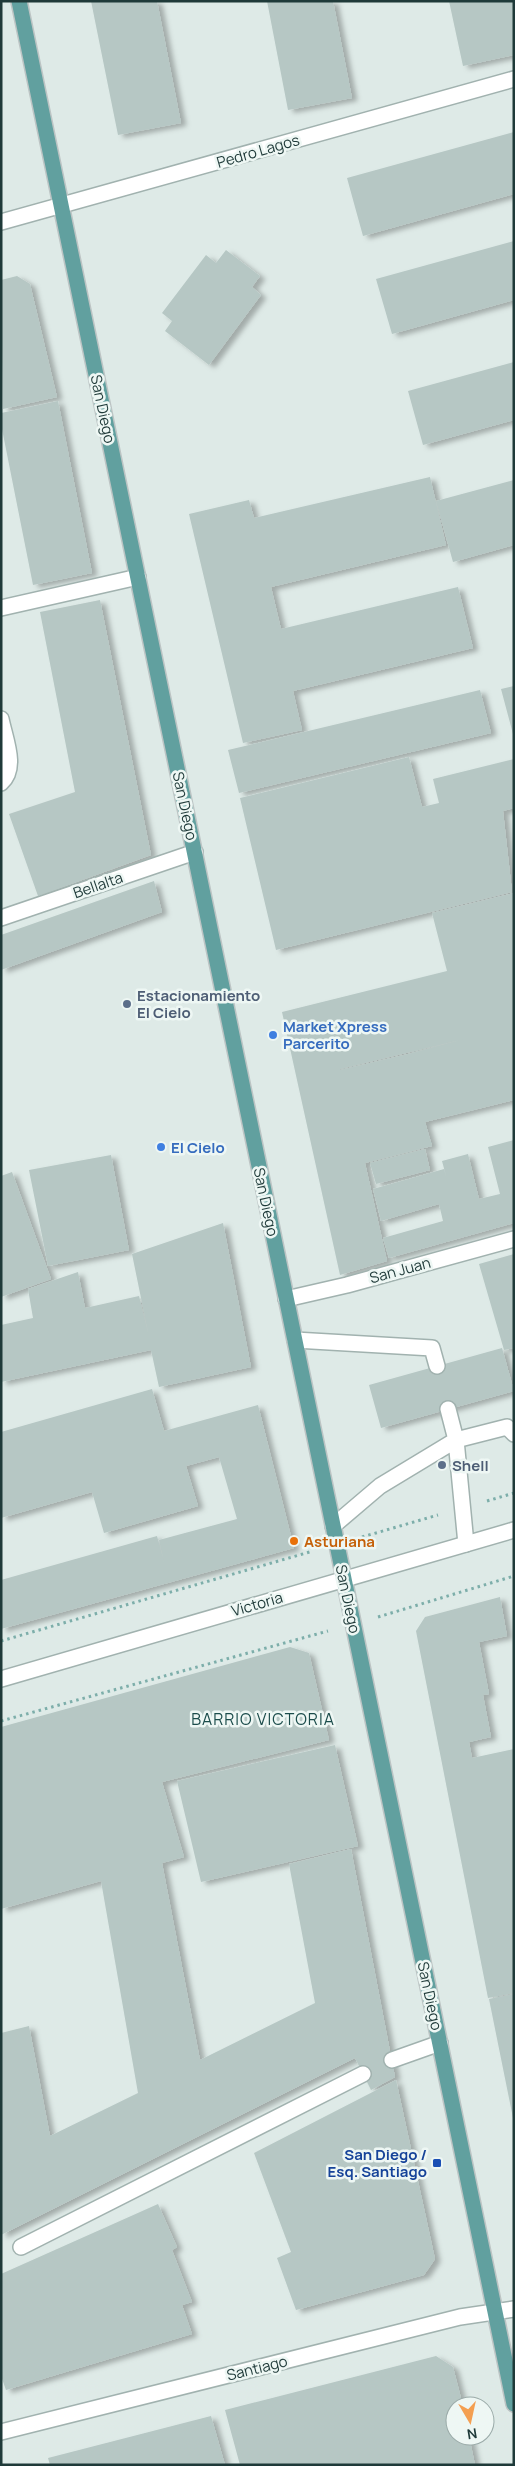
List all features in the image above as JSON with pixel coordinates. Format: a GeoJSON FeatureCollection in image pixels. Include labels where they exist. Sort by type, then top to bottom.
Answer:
{"type":"FeatureCollection","features":[{"type":"Feature","properties":{"kind":"main road","name":"San Diego"},"geometry":{"type":"LineString","coordinates":[[19,1],[514,2402]]}},
{"type":"Feature","properties":{"kind":"street","name":"Pedro Lagos"},"geometry":{"type":"LineString","coordinates":[[1,222],[514,80]]}},
{"type":"Feature","properties":{"kind":"street"},"geometry":{"type":"LineString","coordinates":[[1,608],[138,577]]}},
{"type":"Feature","properties":{"kind":"street"},"geometry":{"type":"LineString","coordinates":[[1,719],[10,769],[8,777],[1,783]]}},
{"type":"Feature","properties":{"kind":"street","name":"Bellalta"},"geometry":{"type":"LineString","coordinates":[[1,918],[194,852]]}},
{"type":"Feature","properties":{"kind":"street","name":"San Juan"},"geometry":{"type":"LineString","coordinates":[[286,1299],[347,1285],[514,1239]]}},
{"type":"Feature","properties":{"kind":"street"},"geometry":{"type":"LineString","coordinates":[[295,1340],[432,1348],[437,1366]]}},
{"type":"Feature","properties":{"kind":"street"},"geometry":{"type":"LineString","coordinates":[[448,1409],[456,1440],[466,1544]]}},
{"type":"Feature","properties":{"kind":"street"},"geometry":{"type":"LineString","coordinates":[[333,1526],[380,1486],[456,1440],[507,1427],[514,1434]]}},
{"type":"Feature","properties":{"kind":"street","name":"Victoria"},"geometry":{"type":"LineString","coordinates":[[1,1679],[514,1530]]}},
{"type":"Feature","properties":{"kind":"street"},"geometry":{"type":"LineString","coordinates":[[392,2060],[440,2043]]}},
{"type":"Feature","properties":{"kind":"street"},"geometry":{"type":"LineString","coordinates":[[21,2247],[363,2074]]}},
{"type":"Feature","properties":{"kind":"street","name":"Santiago"},"geometry":{"type":"LineString","coordinates":[[1,2432],[460,2317],[514,2308]]}},
{"type":"Feature","properties":{"kind":"path"},"geometry":{"type":"LineString","coordinates":[[1,1641],[514,1493]]}},
{"type":"Feature","properties":{"kind":"path"},"geometry":{"type":"LineString","coordinates":[[1,1721],[354,1624],[514,1576]]}},
{"type":"Feature","properties":{"kind":"building"},"geometry":{"type":"Polygon","coordinates":[[[91,1],[157,1],[181,123],[118,135],[91,1]]]}},
{"type":"Feature","properties":{"kind":"building"},"geometry":{"type":"Polygon","coordinates":[[[267,1],[333,1],[352,98],[288,110],[267,1]]]}},
{"type":"Feature","properties":{"kind":"building"},"geometry":{"type":"Polygon","coordinates":[[[449,1],[514,1],[514,55],[463,66],[449,1]]]}},
{"type":"Feature","properties":{"kind":"building"},"geometry":{"type":"Polygon","coordinates":[[[514,132],[514,194],[363,236],[347,178],[514,132]]]}},
{"type":"Feature","properties":{"kind":"building"},"geometry":{"type":"Polygon","coordinates":[[[514,241],[514,300],[392,334],[376,279],[514,241]]]}},
{"type":"Feature","properties":{"kind":"building"},"geometry":{"type":"Polygon","coordinates":[[[226,250],[260,276],[252,287],[261,295],[209,365],[165,331],[172,321],[162,313],[206,255],[216,263],[226,250]]]}},
{"type":"Feature","properties":{"kind":"building"},"geometry":{"type":"Polygon","coordinates":[[[17,276],[30,284],[57,397],[3,409],[1,280],[17,276]]]}},
{"type":"Feature","properties":{"kind":"building"},"geometry":{"type":"Polygon","coordinates":[[[514,362],[514,420],[423,445],[408,391],[514,362]]]}},
{"type":"Feature","properties":{"kind":"building"},"geometry":{"type":"Polygon","coordinates":[[[58,401],[92,573],[33,585],[1,424],[1,413],[58,401]]]}},
{"type":"Feature","properties":{"kind":"building"},"geometry":{"type":"Polygon","coordinates":[[[430,477],[446,545],[271,587],[281,629],[458,587],[473,648],[293,691],[302,730],[243,743],[189,514],[249,500],[254,518],[430,477]]]}},
{"type":"Feature","properties":{"kind":"building"},"geometry":{"type":"Polygon","coordinates":[[[514,480],[514,545],[453,562],[436,501],[514,480]]]}},
{"type":"Feature","properties":{"kind":"building"},"geometry":{"type":"Polygon","coordinates":[[[100,600],[151,855],[38,896],[9,814],[75,792],[40,612],[100,600]]]}},
{"type":"Feature","properties":{"kind":"building"},"geometry":{"type":"Polygon","coordinates":[[[514,686],[514,734],[513,734],[501,689],[514,686]]]}},
{"type":"Feature","properties":{"kind":"building"},"geometry":{"type":"Polygon","coordinates":[[[480,690],[491,733],[239,793],[228,750],[480,690]]]}},
{"type":"Feature","properties":{"kind":"building"},"geometry":{"type":"Polygon","coordinates":[[[409,757],[422,807],[439,803],[433,779],[514,759],[514,808],[503,811],[512,892],[276,950],[240,798],[409,757]]]}},
{"type":"Feature","properties":{"kind":"building"},"geometry":{"type":"Polygon","coordinates":[[[154,881],[162,912],[1,970],[1,935],[154,881]]]}},
{"type":"Feature","properties":{"kind":"building"},"geometry":{"type":"Polygon","coordinates":[[[514,893],[514,1100],[425,1122],[432,1146],[365,1163],[387,1261],[340,1275],[282,1012],[447,971],[432,913],[514,893]],[[464,1039],[340,1070],[408,1054],[464,1039]]]}},
{"type":"Feature","properties":{"kind":"building"},"geometry":{"type":"Polygon","coordinates":[[[514,1140],[514,1223],[389,1258],[383,1238],[443,1221],[439,1204],[381,1221],[373,1189],[444,1169],[449,1187],[442,1161],[468,1154],[479,1199],[500,1194],[488,1147],[514,1140]]]}},
{"type":"Feature","properties":{"kind":"building"},"geometry":{"type":"Polygon","coordinates":[[[425,1149],[430,1170],[376,1184],[370,1163],[425,1149]]]}},
{"type":"Feature","properties":{"kind":"building"},"geometry":{"type":"Polygon","coordinates":[[[111,1155],[129,1250],[48,1266],[29,1170],[111,1155]]]}},
{"type":"Feature","properties":{"kind":"building"},"geometry":{"type":"Polygon","coordinates":[[[12,1172],[51,1279],[1,1297],[1,1176],[12,1172]]]}},
{"type":"Feature","properties":{"kind":"building"},"geometry":{"type":"Polygon","coordinates":[[[223,1223],[251,1367],[159,1387],[151,1350],[1,1382],[1,1325],[33,1318],[28,1289],[78,1272],[85,1308],[139,1296],[149,1337],[132,1254],[223,1223]]]}},
{"type":"Feature","properties":{"kind":"building"},"geometry":{"type":"Polygon","coordinates":[[[514,1254],[514,1348],[504,1350],[479,1264],[514,1254]]]}},
{"type":"Feature","properties":{"kind":"building"},"geometry":{"type":"Polygon","coordinates":[[[502,1348],[514,1391],[381,1428],[369,1385],[502,1348]]]}},
{"type":"Feature","properties":{"kind":"building"},"geometry":{"type":"Polygon","coordinates":[[[152,1389],[164,1431],[258,1405],[294,1548],[1,1629],[1,1580],[157,1536],[164,1562],[159,1540],[237,1519],[219,1457],[186,1466],[198,1506],[104,1533],[92,1492],[1,1518],[1,1432],[152,1389]]]}},
{"type":"Feature","properties":{"kind":"building"},"geometry":{"type":"Polygon","coordinates":[[[500,1597],[507,1636],[479,1642],[489,1694],[483,1695],[491,1737],[469,1742],[472,1758],[514,1749],[514,1993],[488,1998],[416,1631],[425,1617],[500,1597]]]}},
{"type":"Feature","properties":{"kind":"building"},"geometry":{"type":"Polygon","coordinates":[[[290,1647],[309,1653],[329,1740],[162,1782],[184,1857],[162,1863],[200,2060],[315,2003],[289,1864],[351,1849],[395,2077],[371,2090],[355,2058],[1,2235],[1,2033],[29,2026],[50,2136],[138,2093],[101,1881],[1,1909],[1,1727],[290,1647]]]}},
{"type":"Feature","properties":{"kind":"building"},"geometry":{"type":"Polygon","coordinates":[[[335,1745],[358,1846],[201,1882],[177,1781],[335,1745]]]}},
{"type":"Feature","properties":{"kind":"building"},"geometry":{"type":"Polygon","coordinates":[[[514,1994],[514,2118],[513,2118],[489,1999],[514,1994]]]}},
{"type":"Feature","properties":{"kind":"building"},"geometry":{"type":"Polygon","coordinates":[[[396,2080],[435,2259],[424,2275],[296,2310],[277,2258],[291,2252],[254,2153],[396,2080]]]}},
{"type":"Feature","properties":{"kind":"building"},"geometry":{"type":"Polygon","coordinates":[[[158,2204],[177,2247],[172,2250],[192,2302],[182,2305],[192,2334],[6,2390],[1,2376],[1,2274],[158,2204]]]}},
{"type":"Feature","properties":{"kind":"building"},"geometry":{"type":"Polygon","coordinates":[[[436,2356],[453,2367],[460,2396],[445,2396],[445,2446],[471,2446],[475,2465],[240,2465],[225,2410],[436,2356]]]}},
{"type":"Feature","properties":{"kind":"building"},"geometry":{"type":"Polygon","coordinates":[[[211,2416],[225,2465],[50,2465],[48,2458],[211,2416]]]}},
{"type":"Feature","properties":{"kind":"place","name":"Estacionamiento El Cielo"},"geometry":{"type":"Point","coordinates":[127,1004]}},
{"type":"Feature","properties":{"kind":"place","name":"Market Xpress Parcerito"},"geometry":{"type":"Point","coordinates":[273,1035]}},
{"type":"Feature","properties":{"kind":"place","name":"El Cielo"},"geometry":{"type":"Point","coordinates":[161,1147]}},
{"type":"Feature","properties":{"kind":"place","name":"Shell"},"geometry":{"type":"Point","coordinates":[442,1465]}},
{"type":"Feature","properties":{"kind":"place","name":"Asturiana"},"geometry":{"type":"Point","coordinates":[294,1541]}},
{"type":"Feature","properties":{"kind":"place","name":"San Diego / Esq. Santiago"},"geometry":{"type":"Point","coordinates":[437,2163]}},
{"type":"Feature","properties":{"kind":"district","name":"BARRIO VICTORIA"},"geometry":{"type":"Point","coordinates":[263,1719]}}]}
